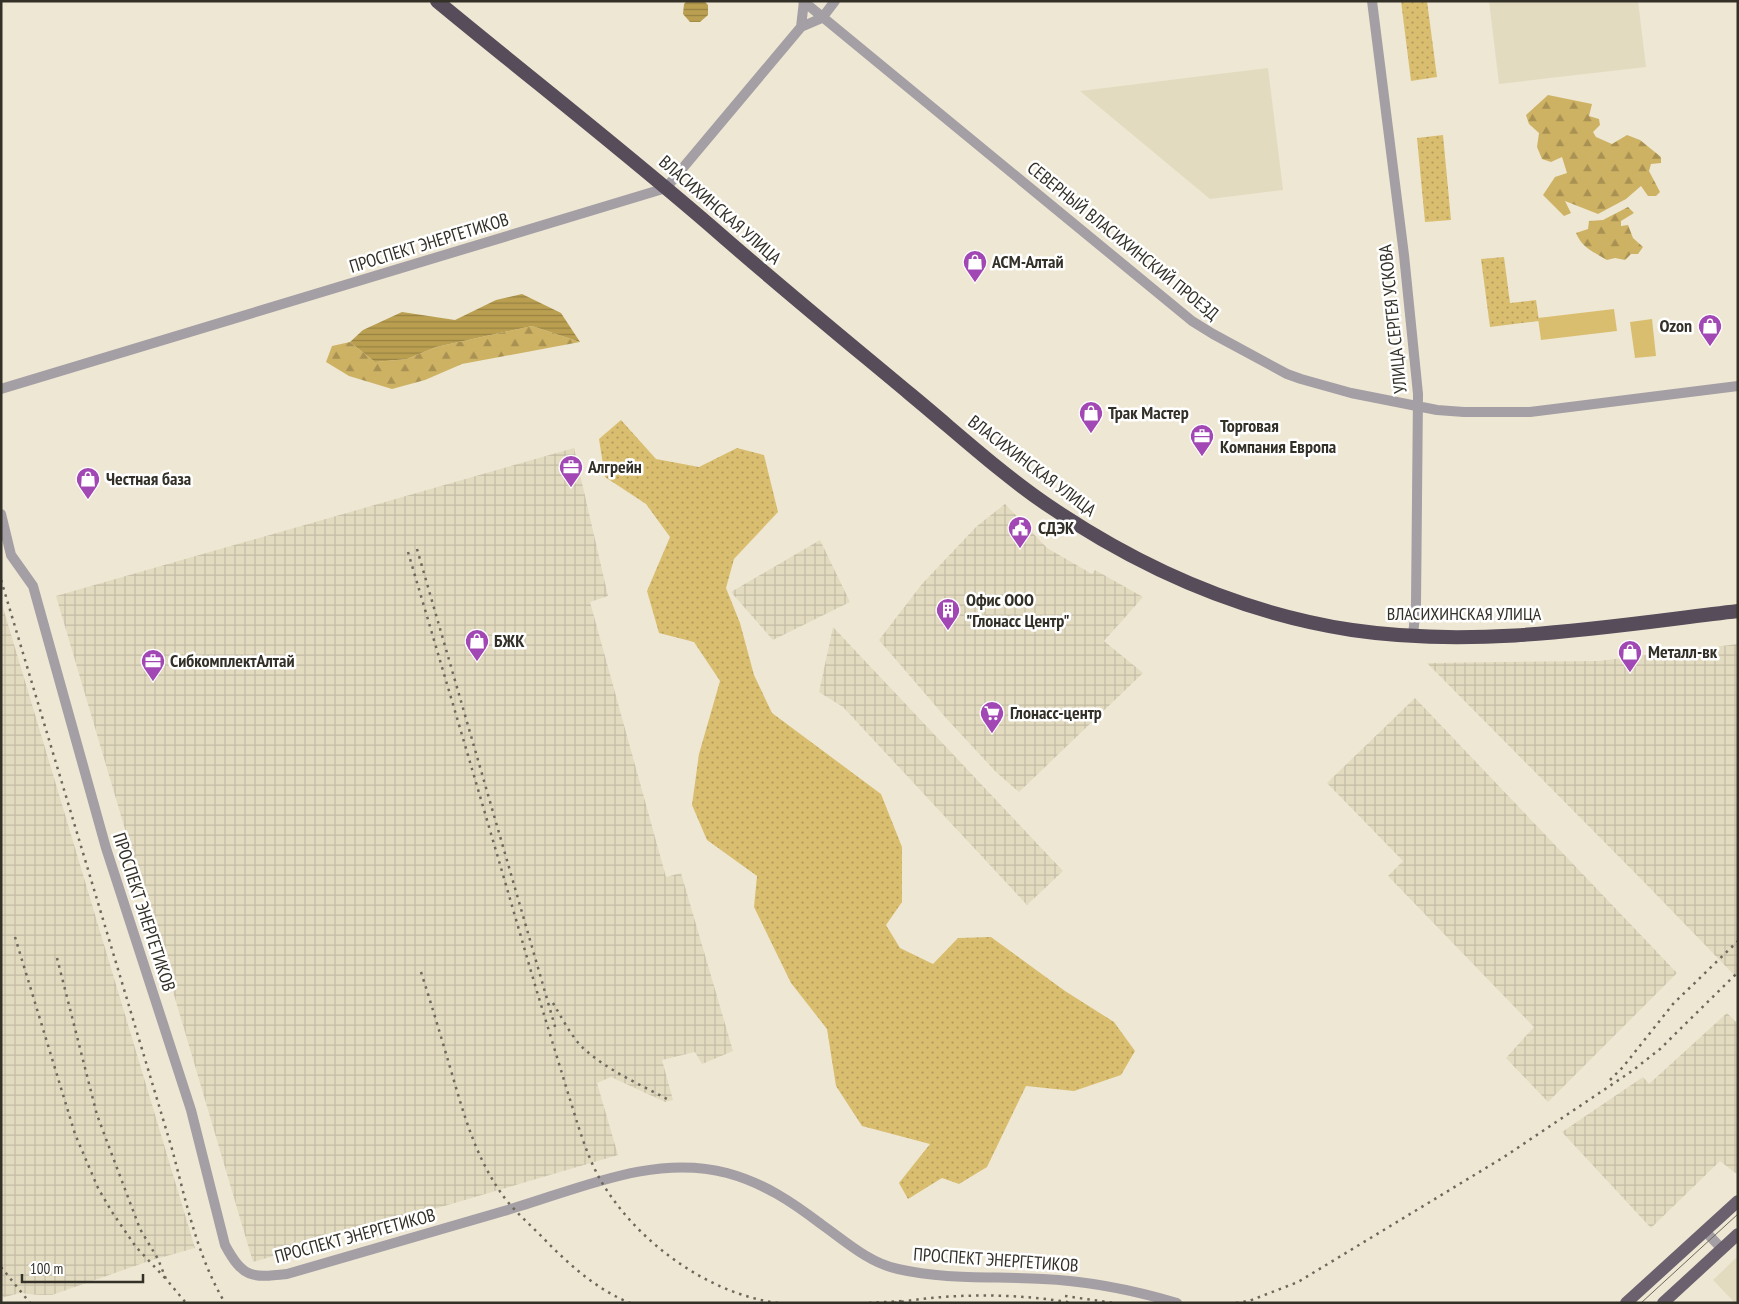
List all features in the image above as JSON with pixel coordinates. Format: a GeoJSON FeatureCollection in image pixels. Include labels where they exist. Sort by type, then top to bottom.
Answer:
{"type":"FeatureCollection","features":[{"type":"Feature","properties":{"kind":"highway","name":"ВЛАСИХИНСКАЯ УЛИЦА"},"geometry":{"type":"LineString","coordinates":[[437,1],[666,188],[787,292],[997,466],[1043,502],[1133,558],[1189,583],[1238,602],[1280,615],[1349,629],[1413,636],[1496,637],[1557,632],[1738,611]]}},
{"type":"Feature","properties":{"kind":"main road"},"geometry":{"type":"LineString","coordinates":[[1626,1303],[1738,1201]]}},
{"type":"Feature","properties":{"kind":"main road"},"geometry":{"type":"LineString","coordinates":[[1668,1301],[1738,1234]]}},
{"type":"Feature","properties":{"kind":"street"},"geometry":{"type":"LineString","coordinates":[[801,27],[804,1]]}},
{"type":"Feature","properties":{"kind":"street","name":"СЕВЕРНЫЙ ВЛАСИХИНСКИЙ ПРОЕЗД"},"geometry":{"type":"LineString","coordinates":[[804,1],[822,18],[1192,321],[1287,374],[1351,394],[1464,412],[1530,412],[1738,386]]}},
{"type":"Feature","properties":{"kind":"street"},"geometry":{"type":"LineString","coordinates":[[666,188],[801,27],[822,18],[835,1]]}},
{"type":"Feature","properties":{"kind":"street","name":"УЛИЦА СЕРГЕЯ УСКОВА"},"geometry":{"type":"LineString","coordinates":[[1372,1],[1404,255],[1418,406],[1416,604],[1413,636]]}},
{"type":"Feature","properties":{"kind":"street","name":"ПРОСПЕКТ ЭНЕРГЕТИКОВ"},"geometry":{"type":"LineString","coordinates":[[1,389],[666,188]]}},
{"type":"Feature","properties":{"kind":"street","name":"ПРОСПЕКТ ЭНЕРГЕТИКОВ"},"geometry":{"type":"LineString","coordinates":[[1,514],[12,555],[33,586],[106,848],[190,1110],[225,1245],[236,1264],[247,1273],[264,1277],[287,1274],[628,1174],[671,1167],[699,1167],[728,1173],[765,1186],[847,1244],[877,1262],[894,1268],[944,1276],[1085,1282],[1120,1288],[1176,1303]]}},
{"type":"Feature","properties":{"kind":"street"},"geometry":{"type":"LineString","coordinates":[[1705,1231],[1722,1249]]}},
{"type":"Feature","properties":{"kind":"shaded area"},"geometry":{"type":"Polygon","coordinates":[[[687,1],[704,1],[708,5],[708,15],[700,22],[690,22],[683,14],[684,4],[687,1]]]}},
{"type":"Feature","properties":{"kind":"shaded area"},"geometry":{"type":"Polygon","coordinates":[[[1401,1],[1427,1],[1437,77],[1411,81],[1401,1]]]}},
{"type":"Feature","properties":{"kind":"shaded area"},"geometry":{"type":"Polygon","coordinates":[[[1489,1],[1638,1],[1646,67],[1499,84],[1489,1]]]}},
{"type":"Feature","properties":{"kind":"shaded area"},"geometry":{"type":"Polygon","coordinates":[[[1268,68],[1283,190],[1210,199],[1080,91],[1268,68]]]}},
{"type":"Feature","properties":{"kind":"shaded area"},"geometry":{"type":"Polygon","coordinates":[[[1443,135],[1451,220],[1425,222],[1417,138],[1443,135]]]}},
{"type":"Feature","properties":{"kind":"shaded area"},"geometry":{"type":"Polygon","coordinates":[[[1504,257],[1510,303],[1536,300],[1539,321],[1490,327],[1481,259],[1504,257]]]}},
{"type":"Feature","properties":{"kind":"shaded area"},"geometry":{"type":"Polygon","coordinates":[[[522,294],[561,313],[580,342],[532,326],[436,347],[407,359],[375,362],[350,342],[363,330],[402,312],[455,320],[496,300],[522,294]]]}},
{"type":"Feature","properties":{"kind":"shaded area"},"geometry":{"type":"Polygon","coordinates":[[[1614,309],[1617,331],[1541,340],[1538,318],[1614,309]]]}},
{"type":"Feature","properties":{"kind":"shaded area"},"geometry":{"type":"Polygon","coordinates":[[[1652,319],[1656,356],[1635,358],[1630,322],[1652,319]]]}},
{"type":"Feature","properties":{"kind":"shaded area"},"geometry":{"type":"Polygon","coordinates":[[[621,420],[656,459],[699,467],[737,448],[764,455],[778,512],[734,559],[726,588],[740,623],[754,675],[772,713],[881,794],[902,847],[902,902],[886,925],[900,948],[933,964],[958,938],[991,937],[1065,991],[1114,1022],[1135,1051],[1121,1075],[1074,1091],[1026,1086],[987,1167],[959,1184],[942,1178],[908,1199],[899,1183],[930,1144],[862,1126],[836,1086],[827,1029],[791,983],[754,907],[757,876],[707,840],[692,805],[699,754],[720,681],[694,642],[659,633],[647,591],[670,537],[646,504],[605,477],[599,439],[621,420]]]}},
{"type":"Feature","properties":{"kind":"shaded area"},"geometry":{"type":"Polygon","coordinates":[[[574,448],[608,596],[590,602],[666,877],[681,873],[733,1051],[702,1064],[695,1052],[662,1060],[673,1100],[665,1102],[611,1077],[597,1083],[618,1155],[253,1262],[56,596],[574,448]]]}},
{"type":"Feature","properties":{"kind":"shaded area"},"geometry":{"type":"Polygon","coordinates":[[[1005,504],[1047,548],[1092,574],[1095,570],[1143,597],[1104,641],[1143,673],[1019,792],[996,772],[946,718],[879,640],[922,584],[977,526],[1005,504]]]}},
{"type":"Feature","properties":{"kind":"shaded area"},"geometry":{"type":"Polygon","coordinates":[[[820,540],[850,602],[773,640],[731,592],[820,540]]]}},
{"type":"Feature","properties":{"kind":"shaded area"},"geometry":{"type":"Polygon","coordinates":[[[1,601],[195,1248],[149,1261],[52,1295],[20,1293],[1,1298],[1,601]]]}},
{"type":"Feature","properties":{"kind":"shaded area"},"geometry":{"type":"Polygon","coordinates":[[[833,627],[1063,871],[1027,905],[843,707],[819,692],[833,627]]]}},
{"type":"Feature","properties":{"kind":"shaded area"},"geometry":{"type":"Polygon","coordinates":[[[1738,644],[1738,979],[1427,663],[1599,661],[1738,644]]]}},
{"type":"Feature","properties":{"kind":"shaded area"},"geometry":{"type":"Polygon","coordinates":[[[1415,698],[1677,973],[1548,1102],[1506,1058],[1534,1027],[1388,876],[1403,861],[1327,783],[1415,698]]]}},
{"type":"Feature","properties":{"kind":"shaded area"},"geometry":{"type":"Polygon","coordinates":[[[1727,1013],[1738,1024],[1738,1175],[1720,1161],[1651,1228],[1562,1132],[1643,1077],[1649,1084],[1727,1013]]]}},
{"type":"Feature","properties":{"kind":"shaded area"},"geometry":{"type":"Polygon","coordinates":[[[1738,1256],[1738,1303],[1735,1303],[1713,1280],[1738,1256]]]}},
{"type":"Feature","properties":{"kind":"green space"},"geometry":{"type":"Polygon","coordinates":[[[1548,95],[1592,104],[1589,116],[1599,119],[1600,125],[1593,132],[1596,137],[1612,144],[1627,135],[1640,140],[1661,157],[1661,163],[1651,164],[1649,171],[1660,192],[1656,196],[1648,196],[1641,186],[1626,199],[1598,214],[1565,201],[1571,213],[1564,216],[1543,195],[1555,177],[1567,173],[1562,157],[1551,162],[1542,159],[1537,147],[1539,133],[1529,124],[1526,115],[1548,95]]]}},
{"type":"Feature","properties":{"kind":"green space"},"geometry":{"type":"Polygon","coordinates":[[[1628,207],[1634,213],[1621,221],[1621,226],[1628,225],[1633,238],[1643,247],[1638,254],[1631,254],[1625,260],[1615,258],[1607,260],[1589,249],[1576,233],[1588,229],[1589,221],[1603,220],[1628,207]]]}},
{"type":"Feature","properties":{"kind":"green space"},"geometry":{"type":"Polygon","coordinates":[[[532,326],[580,342],[462,364],[425,380],[392,389],[349,376],[326,362],[332,346],[350,342],[375,362],[407,359],[436,347],[532,326]]]}},
{"type":"Feature","properties":{"kind":"tram line"},"geometry":{"type":"LineString","coordinates":[[1641,1303],[1738,1214]]}},
{"type":"Feature","properties":{"kind":"railway"},"geometry":{"type":"LineString","coordinates":[[417,549],[556,1030]]}},
{"type":"Feature","properties":{"kind":"railway"},"geometry":{"type":"LineString","coordinates":[[408,552],[539,999],[578,1125],[595,1170],[616,1203],[634,1225],[677,1262],[701,1277],[726,1289],[752,1298],[778,1303]]}},
{"type":"Feature","properties":{"kind":"railway"},"geometry":{"type":"LineString","coordinates":[[1,580],[172,1149],[193,1228],[215,1285],[225,1303]]}},
{"type":"Feature","properties":{"kind":"railway"},"geometry":{"type":"LineString","coordinates":[[15,937],[75,1134],[98,1188],[136,1247],[166,1279]]}},
{"type":"Feature","properties":{"kind":"railway"},"geometry":{"type":"LineString","coordinates":[[1610,1080],[1623,1067],[1673,1004],[1738,941]]}},
{"type":"Feature","properties":{"kind":"railway"},"geometry":{"type":"LineString","coordinates":[[57,958],[97,1115],[140,1229],[158,1259],[166,1279],[186,1303]]}},
{"type":"Feature","properties":{"kind":"railway"},"geometry":{"type":"LineString","coordinates":[[421,972],[471,1134],[483,1162],[499,1190],[522,1218],[576,1269],[607,1292],[630,1303]]}},
{"type":"Feature","properties":{"kind":"railway"},"geometry":{"type":"LineString","coordinates":[[1236,1303],[1249,1301],[1298,1282],[1504,1157],[1632,1071],[1660,1049],[1738,972]]}},
{"type":"Feature","properties":{"kind":"railway"},"geometry":{"type":"LineString","coordinates":[[553,1003],[575,1038],[592,1056],[667,1099]]}},
{"type":"Feature","properties":{"kind":"railway"},"geometry":{"type":"LineString","coordinates":[[1,1267],[30,1303]]}},
{"type":"Feature","properties":{"kind":"railway"},"geometry":{"type":"LineString","coordinates":[[894,1303],[961,1296],[1029,1297],[1073,1303]]}},
{"type":"Feature","properties":{"kind":"railway"},"geometry":{"type":"LineString","coordinates":[[1065,1296],[1114,1303]]}},
{"type":"Feature","properties":{"kind":"railway"},"geometry":{"type":"LineString","coordinates":[[869,1303],[902,1301]]}},
{"type":"Feature","properties":{"kind":"place","name":"АСМ-Алтай"},"geometry":{"type":"Point","coordinates":[975,283]}},
{"type":"Feature","properties":{"kind":"place","name":"Ozon"},"geometry":{"type":"Point","coordinates":[1710,347]}},
{"type":"Feature","properties":{"kind":"place","name":"Трак Мастер"},"geometry":{"type":"Point","coordinates":[1091,434]}},
{"type":"Feature","properties":{"kind":"place","name":"Торговая Компания Европа"},"geometry":{"type":"Point","coordinates":[1202,457]}},
{"type":"Feature","properties":{"kind":"place","name":"Алгрейн"},"geometry":{"type":"Point","coordinates":[571,488]}},
{"type":"Feature","properties":{"kind":"place","name":"Честная база"},"geometry":{"type":"Point","coordinates":[88,500]}},
{"type":"Feature","properties":{"kind":"place","name":"СДЭК"},"geometry":{"type":"Point","coordinates":[1020,549]}},
{"type":"Feature","properties":{"kind":"place","name":"Офис ООО \"Глонасс Центр\""},"geometry":{"type":"Point","coordinates":[948,631]}},
{"type":"Feature","properties":{"kind":"place","name":"БЖК"},"geometry":{"type":"Point","coordinates":[477,662]}},
{"type":"Feature","properties":{"kind":"place","name":"Металл-вк"},"geometry":{"type":"Point","coordinates":[1630,673]}},
{"type":"Feature","properties":{"kind":"place","name":"СибкомплектАлтай"},"geometry":{"type":"Point","coordinates":[153,682]}},
{"type":"Feature","properties":{"kind":"place","name":"Глонасс-центр"},"geometry":{"type":"Point","coordinates":[992,734]}}]}
